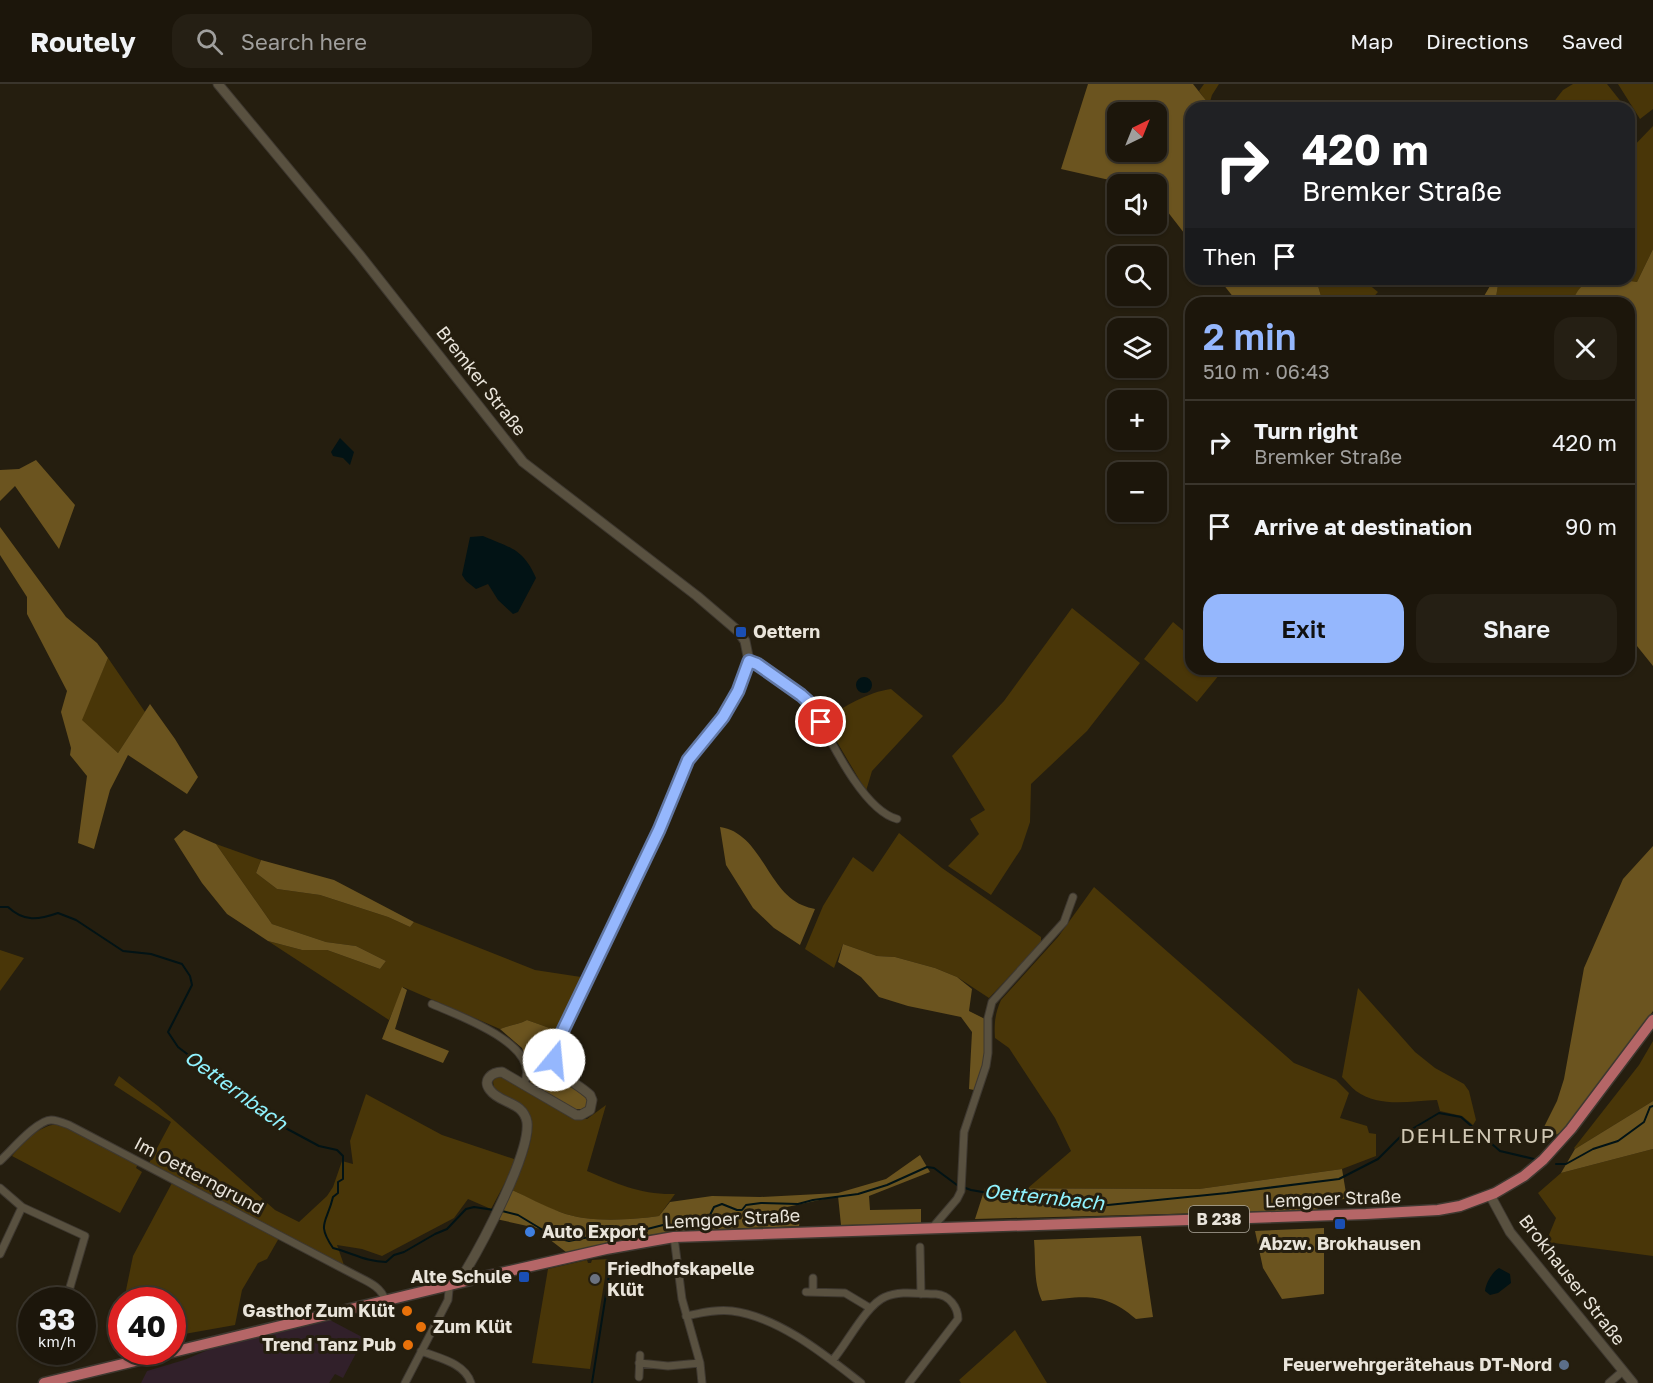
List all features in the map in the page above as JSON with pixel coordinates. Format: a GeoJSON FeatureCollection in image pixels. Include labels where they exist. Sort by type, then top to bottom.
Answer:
{"type":"FeatureCollection","features":[{"type":"Feature","properties":{"kind":"main road","name":"Lemgoer Straße"},"geometry":{"type":"LineString","coordinates":[[44,1383],[448,1285],[616,1247],[674,1237],[1416,1212],[1460,1206],[1490,1195],[1524,1176],[1543,1160],[1584,1112],[1653,1020]]}},
{"type":"Feature","properties":{"kind":"street","name":"Bremker Straße"},"geometry":{"type":"LineString","coordinates":[[218,84],[359,254],[524,462],[730,624],[745,641],[749,661]]}},
{"type":"Feature","properties":{"kind":"street"},"geometry":{"type":"LineString","coordinates":[[467,1281],[465,1272],[494,1217],[523,1149],[527,1125],[522,1111],[490,1091],[488,1080],[492,1074],[499,1072],[576,1115],[590,1110],[592,1100],[590,1095],[560,1072],[556,1066],[554,1053],[556,1045],[659,830],[688,760],[723,717],[738,691],[749,661],[757,664],[811,704],[851,776],[865,795],[882,812],[897,819]]}},
{"type":"Feature","properties":{"kind":"street"},"geometry":{"type":"LineString","coordinates":[[933,1227],[961,1191],[964,1132],[988,1053],[989,1010],[992,1002],[1064,922],[1072,897]]}},
{"type":"Feature","properties":{"kind":"street"},"geometry":{"type":"LineString","coordinates":[[432,1004],[504,1038],[528,1069],[527,1078],[523,1084]]}},
{"type":"Feature","properties":{"kind":"street","name":"Im Oetterngrund"},"geometry":{"type":"LineString","coordinates":[[0,1161],[44,1122],[54,1120],[69,1125],[355,1275],[376,1287],[385,1300]]}},
{"type":"Feature","properties":{"kind":"street"},"geometry":{"type":"LineString","coordinates":[[0,1188],[22,1207],[85,1236],[70,1287]]}},
{"type":"Feature","properties":{"kind":"street","name":"Brokhauser Straße"},"geometry":{"type":"LineString","coordinates":[[1490,1195],[1510,1232],[1633,1383]]}},
{"type":"Feature","properties":{"kind":"street"},"geometry":{"type":"LineString","coordinates":[[0,1254],[22,1207]]}},
{"type":"Feature","properties":{"kind":"street"},"geometry":{"type":"LineString","coordinates":[[674,1237],[679,1285],[700,1363],[702,1383]]}},
{"type":"Feature","properties":{"kind":"street"},"geometry":{"type":"LineString","coordinates":[[920,1247],[921,1294]]}},
{"type":"Feature","properties":{"kind":"street"},"geometry":{"type":"LineString","coordinates":[[813,1278],[809,1292],[845,1293],[870,1308]]}},
{"type":"Feature","properties":{"kind":"street"},"geometry":{"type":"LineString","coordinates":[[405,1383],[448,1300],[448,1285]]}},
{"type":"Feature","properties":{"kind":"street"},"geometry":{"type":"LineString","coordinates":[[832,1361],[870,1308],[886,1296],[941,1294],[954,1306],[958,1319],[909,1383]]}},
{"type":"Feature","properties":{"kind":"street"},"geometry":{"type":"LineString","coordinates":[[686,1316],[719,1310],[731,1310],[755,1316],[803,1341],[861,1383]]}},
{"type":"Feature","properties":{"kind":"street"},"geometry":{"type":"LineString","coordinates":[[421,1351],[459,1367],[468,1375],[471,1383]]}},
{"type":"Feature","properties":{"kind":"street"},"geometry":{"type":"LineString","coordinates":[[639,1377],[640,1359],[668,1366],[700,1363]]}},
{"type":"Feature","properties":{"kind":"street"},"geometry":{"type":"LineString","coordinates":[[1609,1383],[1623,1371]]}},
{"type":"Feature","properties":{"kind":"shaded area"},"geometry":{"type":"Polygon","coordinates":[[[1088,84],[1193,84],[1207,102],[1185,102],[1185,234],[1167,211],[1167,174],[1107,174],[1107,179],[1061,169],[1088,84]]]}},
{"type":"Feature","properties":{"kind":"shaded area"},"geometry":{"type":"Polygon","coordinates":[[[1204,84],[1219,84],[1210,102],[1207,102],[1199,91],[1204,84]]]}},
{"type":"Feature","properties":{"kind":"shaded area"},"geometry":{"type":"Polygon","coordinates":[[[1573,84],[1607,84],[1621,102],[1554,102],[1563,90],[1573,84]]]}},
{"type":"Feature","properties":{"kind":"shaded area"},"geometry":{"type":"Polygon","coordinates":[[[1618,84],[1653,84],[1653,109],[1640,119],[1635,111],[1635,102],[1629,102],[1618,84]]]}},
{"type":"Feature","properties":{"kind":"shaded area"},"geometry":{"type":"Polygon","coordinates":[[[1653,126],[1653,249],[1637,282],[1635,282],[1635,145],[1653,126]]]}},
{"type":"Feature","properties":{"kind":"shaded area"},"geometry":{"type":"Polygon","coordinates":[[[1653,249],[1653,666],[1635,644],[1635,297],[1575,297],[1583,285],[1635,285],[1635,282],[1637,282],[1653,249]]]}},
{"type":"Feature","properties":{"kind":"shaded area"},"geometry":{"type":"Polygon","coordinates":[[[1224,285],[1318,285],[1321,297],[1233,297],[1224,285]]]}},
{"type":"Feature","properties":{"kind":"shaded area"},"geometry":{"type":"Polygon","coordinates":[[[1318,285],[1369,285],[1378,292],[1373,297],[1321,297],[1318,285]]]}},
{"type":"Feature","properties":{"kind":"shaded area"},"geometry":{"type":"Polygon","coordinates":[[[1490,285],[1498,285],[1496,297],[1484,297],[1490,285]]]}},
{"type":"Feature","properties":{"kind":"shaded area"},"geometry":{"type":"Polygon","coordinates":[[[1498,285],[1583,285],[1574,297],[1496,297],[1498,285]]]}},
{"type":"Feature","properties":{"kind":"shaded area"},"geometry":{"type":"Polygon","coordinates":[[[340,438],[354,452],[350,465],[343,458],[333,456],[331,452],[340,438]]]}},
{"type":"Feature","properties":{"kind":"shaded area"},"geometry":{"type":"Polygon","coordinates":[[[36,460],[75,505],[59,549],[15,486],[0,501],[0,470],[19,469],[36,460]]]}},
{"type":"Feature","properties":{"kind":"shaded area"},"geometry":{"type":"Polygon","coordinates":[[[0,527],[66,617],[97,643],[108,658],[82,720],[118,753],[150,704],[198,777],[187,794],[128,755],[110,790],[94,849],[78,843],[87,776],[70,755],[71,748],[61,712],[67,691],[27,614],[27,597],[0,555],[0,527]]]}},
{"type":"Feature","properties":{"kind":"shaded area"},"geometry":{"type":"Polygon","coordinates":[[[483,536],[515,550],[526,560],[536,578],[518,612],[513,614],[498,600],[488,584],[476,589],[462,575],[470,537],[483,536]]]}},
{"type":"Feature","properties":{"kind":"shaded area"},"geometry":{"type":"Polygon","coordinates":[[[1072,608],[1140,663],[1087,731],[1031,784],[1030,822],[1021,849],[991,895],[948,866],[979,834],[970,819],[985,810],[952,756],[1004,701],[1072,608]]]}},
{"type":"Feature","properties":{"kind":"shaded area"},"geometry":{"type":"Polygon","coordinates":[[[1173,622],[1185,632],[1185,675],[1219,675],[1197,702],[1144,659],[1173,622]]]}},
{"type":"Feature","properties":{"kind":"shaded area"},"geometry":{"type":"Polygon","coordinates":[[[108,658],[145,712],[118,753],[81,720],[108,658]]]}},
{"type":"Feature","properties":{"kind":"shaded area"},"geometry":{"type":"Polygon","coordinates":[[[861,677],[867,677],[872,685],[870,691],[861,693],[856,688],[856,682],[861,677]]]}},
{"type":"Feature","properties":{"kind":"shaded area"},"geometry":{"type":"Polygon","coordinates":[[[891,689],[923,716],[872,771],[866,791],[824,720],[847,705],[891,689]]]}},
{"type":"Feature","properties":{"kind":"shaded area"},"geometry":{"type":"Polygon","coordinates":[[[720,827],[734,831],[755,850],[790,898],[815,909],[800,945],[774,928],[753,908],[726,865],[720,827]]]}},
{"type":"Feature","properties":{"kind":"shaded area"},"geometry":{"type":"Polygon","coordinates":[[[184,830],[216,844],[272,924],[326,942],[356,946],[386,961],[380,969],[327,950],[302,950],[268,941],[227,914],[202,883],[174,839],[184,830]]]}},
{"type":"Feature","properties":{"kind":"shaded area"},"geometry":{"type":"Polygon","coordinates":[[[899,833],[942,868],[1041,937],[1041,943],[989,998],[957,977],[935,968],[895,957],[877,956],[843,944],[834,968],[805,949],[823,906],[853,857],[873,872],[899,833]]]}},
{"type":"Feature","properties":{"kind":"shaded area"},"geometry":{"type":"Polygon","coordinates":[[[216,844],[261,860],[256,873],[277,889],[320,895],[388,917],[410,927],[414,922],[535,970],[581,977],[558,1031],[527,1020],[500,1029],[403,987],[389,1020],[268,941],[302,950],[327,950],[380,969],[386,961],[356,946],[326,942],[272,924],[216,844]]]}},
{"type":"Feature","properties":{"kind":"shaded area"},"geometry":{"type":"Polygon","coordinates":[[[1653,846],[1653,1011],[1562,1132],[1553,1136],[1544,1145],[1544,1127],[1557,1101],[1564,1079],[1584,968],[1623,879],[1653,846]]]}},
{"type":"Feature","properties":{"kind":"shaded area"},"geometry":{"type":"Polygon","coordinates":[[[261,860],[334,880],[414,922],[410,927],[388,917],[320,895],[277,889],[256,873],[261,860]]]}},
{"type":"Feature","properties":{"kind":"shaded area"},"geometry":{"type":"Polygon","coordinates":[[[1094,887],[1294,1063],[1336,1080],[1349,1093],[1340,1118],[1367,1126],[1369,1133],[1376,1134],[1376,1156],[1342,1169],[1199,1189],[1028,1188],[1071,1151],[1055,1118],[1009,1048],[995,1038],[996,1014],[1001,1000],[1058,937],[1094,887]]]}},
{"type":"Feature","properties":{"kind":"shaded area"},"geometry":{"type":"Polygon","coordinates":[[[843,944],[877,956],[895,957],[935,968],[957,977],[972,989],[969,1011],[985,1019],[988,1048],[974,1090],[969,1089],[972,1032],[961,1017],[908,1006],[879,997],[861,977],[838,962],[843,944]]]}},
{"type":"Feature","properties":{"kind":"shaded area"},"geometry":{"type":"Polygon","coordinates":[[[0,950],[24,958],[0,991],[0,950]]]}},
{"type":"Feature","properties":{"kind":"shaded area"},"geometry":{"type":"Polygon","coordinates":[[[402,987],[407,990],[395,1029],[449,1051],[443,1063],[382,1039],[402,987]]]}},
{"type":"Feature","properties":{"kind":"shaded area"},"geometry":{"type":"Polygon","coordinates":[[[1358,988],[1415,1052],[1435,1068],[1464,1084],[1469,1091],[1476,1120],[1473,1125],[1462,1116],[1440,1111],[1437,1100],[1385,1102],[1375,1100],[1356,1091],[1342,1077],[1358,988]]]}},
{"type":"Feature","properties":{"kind":"shaded area"},"geometry":{"type":"Polygon","coordinates":[[[527,1020],[558,1031],[550,1052],[529,1066],[522,1048],[500,1029],[527,1020]]]}},
{"type":"Feature","properties":{"kind":"shaded area"},"geometry":{"type":"Polygon","coordinates":[[[1653,1041],[1653,1101],[1575,1149],[1639,1065],[1653,1041]]]}},
{"type":"Feature","properties":{"kind":"shaded area"},"geometry":{"type":"Polygon","coordinates":[[[549,1057],[556,1073],[587,1099],[588,1105],[585,1109],[573,1109],[530,1083],[531,1072],[549,1057]]]}},
{"type":"Feature","properties":{"kind":"shaded area"},"geometry":{"type":"Polygon","coordinates":[[[119,1076],[158,1106],[275,1210],[299,1222],[327,1196],[333,1187],[342,1161],[353,1164],[350,1141],[366,1094],[442,1135],[517,1160],[491,1209],[468,1199],[454,1218],[382,1256],[362,1249],[337,1245],[344,1265],[148,1165],[171,1122],[114,1085],[119,1076]]]}},
{"type":"Feature","properties":{"kind":"shaded area"},"geometry":{"type":"Polygon","coordinates":[[[497,1077],[504,1077],[571,1117],[587,1119],[606,1105],[587,1171],[641,1191],[675,1194],[659,1216],[622,1219],[583,1218],[554,1210],[512,1190],[531,1138],[531,1117],[526,1109],[494,1089],[493,1081],[497,1077]]]}},
{"type":"Feature","properties":{"kind":"shaded area"},"geometry":{"type":"Polygon","coordinates":[[[1653,1101],[1653,1149],[1561,1173],[1575,1149],[1653,1101]]]}},
{"type":"Feature","properties":{"kind":"shaded area"},"geometry":{"type":"Polygon","coordinates":[[[57,1124],[138,1164],[136,1168],[142,1172],[120,1213],[12,1156],[37,1131],[57,1124]]]}},
{"type":"Feature","properties":{"kind":"shaded area"},"geometry":{"type":"Polygon","coordinates":[[[1653,1149],[1653,1256],[1546,1242],[1556,1218],[1538,1193],[1561,1173],[1653,1149]]]}},
{"type":"Feature","properties":{"kind":"shaded area"},"geometry":{"type":"Polygon","coordinates":[[[920,1155],[930,1172],[869,1196],[870,1210],[921,1209],[921,1224],[841,1225],[838,1196],[787,1207],[788,1221],[800,1220],[799,1226],[649,1235],[566,1252],[549,1239],[541,1229],[496,1219],[512,1190],[554,1210],[583,1218],[635,1219],[659,1216],[670,1202],[712,1196],[760,1197],[838,1193],[886,1179],[920,1155]]]}},
{"type":"Feature","properties":{"kind":"shaded area"},"geometry":{"type":"Polygon","coordinates":[[[1342,1169],[1347,1199],[1323,1200],[1317,1210],[975,1219],[985,1188],[1199,1189],[1342,1169]]]}},
{"type":"Feature","properties":{"kind":"shaded area"},"geometry":{"type":"Polygon","coordinates":[[[172,1183],[279,1238],[267,1259],[258,1263],[242,1290],[235,1325],[186,1334],[186,1287],[127,1287],[133,1256],[172,1183]]]}},
{"type":"Feature","properties":{"kind":"shaded area"},"geometry":{"type":"Polygon","coordinates":[[[1324,1228],[1324,1294],[1282,1299],[1263,1268],[1255,1231],[1324,1228]]]}},
{"type":"Feature","properties":{"kind":"shaded area"},"geometry":{"type":"Polygon","coordinates":[[[1141,1236],[1153,1317],[1136,1319],[1113,1303],[1092,1298],[1042,1301],[1036,1279],[1034,1240],[1141,1236]]]}},
{"type":"Feature","properties":{"kind":"shaded area"},"geometry":{"type":"Polygon","coordinates":[[[608,1259],[590,1369],[532,1363],[548,1269],[587,1260],[591,1263],[592,1260],[608,1259]]]}},
{"type":"Feature","properties":{"kind":"shaded area"},"geometry":{"type":"Polygon","coordinates":[[[1499,1268],[1510,1274],[1511,1283],[1498,1293],[1490,1295],[1485,1291],[1487,1285],[1499,1268]]]}},
{"type":"Feature","properties":{"kind":"shaded area"},"geometry":{"type":"Polygon","coordinates":[[[328,1319],[364,1338],[343,1378],[335,1374],[329,1383],[141,1383],[147,1371],[167,1365],[186,1365],[186,1359],[215,1347],[328,1319]]]}},
{"type":"Feature","properties":{"kind":"shaded area"},"geometry":{"type":"Polygon","coordinates":[[[1015,1330],[1047,1383],[961,1383],[959,1380],[1015,1330]]]}},
{"type":"Feature","properties":{"kind":"waterway","name":"Oetternbach"},"geometry":{"type":"LineString","coordinates":[[0,907],[8,907],[20,915],[32,918],[58,913],[76,920],[123,951],[151,954],[182,964],[190,976],[192,985],[168,1032],[178,1047],[280,1125],[319,1146],[337,1150],[343,1156],[343,1179],[338,1182],[338,1193],[333,1197],[324,1223],[325,1233],[333,1248],[366,1259],[386,1262],[394,1255],[447,1229],[466,1209],[474,1207],[494,1210]]}},
{"type":"Feature","properties":{"kind":"waterway","name":"Oetternbach"},"geometry":{"type":"LineString","coordinates":[[1556,1164],[1566,1164],[1593,1149],[1618,1141],[1644,1122],[1650,1107],[1653,1106]]}},
{"type":"Feature","properties":{"kind":"waterway","name":"Oetternbach"},"geometry":{"type":"LineString","coordinates":[[502,1211],[518,1215],[556,1238],[569,1241],[594,1236],[616,1237],[663,1225],[671,1227],[700,1224],[710,1215],[714,1207],[722,1204],[742,1210],[746,1205],[798,1204],[858,1194],[887,1185],[927,1167],[934,1168],[957,1185],[971,1190],[1023,1199],[1108,1205],[1227,1193],[1339,1179],[1378,1159],[1402,1135],[1439,1113],[1461,1117],[1500,1151],[1534,1159]]}},
{"type":"Feature","properties":{"kind":"waterway"},"geometry":{"type":"LineString","coordinates":[[592,1383],[611,1262]]}},
{"type":"Feature","properties":{"kind":"place","name":"Oettern"},"geometry":{"type":"Point","coordinates":[741,632]}},
{"type":"Feature","properties":{"kind":"place","name":"Abzw. Brokhausen"},"geometry":{"type":"Point","coordinates":[1340,1224]}},
{"type":"Feature","properties":{"kind":"place","name":"Auto Export"},"geometry":{"type":"Point","coordinates":[530,1232]}},
{"type":"Feature","properties":{"kind":"place","name":"Alte Schule"},"geometry":{"type":"Point","coordinates":[524,1277]}},
{"type":"Feature","properties":{"kind":"place","name":"Friedhofskapelle Klüt"},"geometry":{"type":"Point","coordinates":[595,1279]}},
{"type":"Feature","properties":{"kind":"place","name":"Gasthof Zum Klüt"},"geometry":{"type":"Point","coordinates":[407,1311]}},
{"type":"Feature","properties":{"kind":"place","name":"Zum Klüt"},"geometry":{"type":"Point","coordinates":[421,1327]}},
{"type":"Feature","properties":{"kind":"place","name":"Trend Tanz Pub"},"geometry":{"type":"Point","coordinates":[408,1345]}},
{"type":"Feature","properties":{"kind":"place","name":"Feuerwehrgerätehaus DT-Nord"},"geometry":{"type":"Point","coordinates":[1564,1365]}},
{"type":"Feature","properties":{"kind":"district","name":"DEHLENTRUP"},"geometry":{"type":"Point","coordinates":[1478,1136]}},
{"type":"Feature","properties":{"kind":"route"},"geometry":{"type":"LineString","coordinates":[[554,1060],[556,1045],[659,830],[688,760],[723,717],[738,691],[749,661],[757,664],[801,695],[811,704],[821,722]]}}]}
